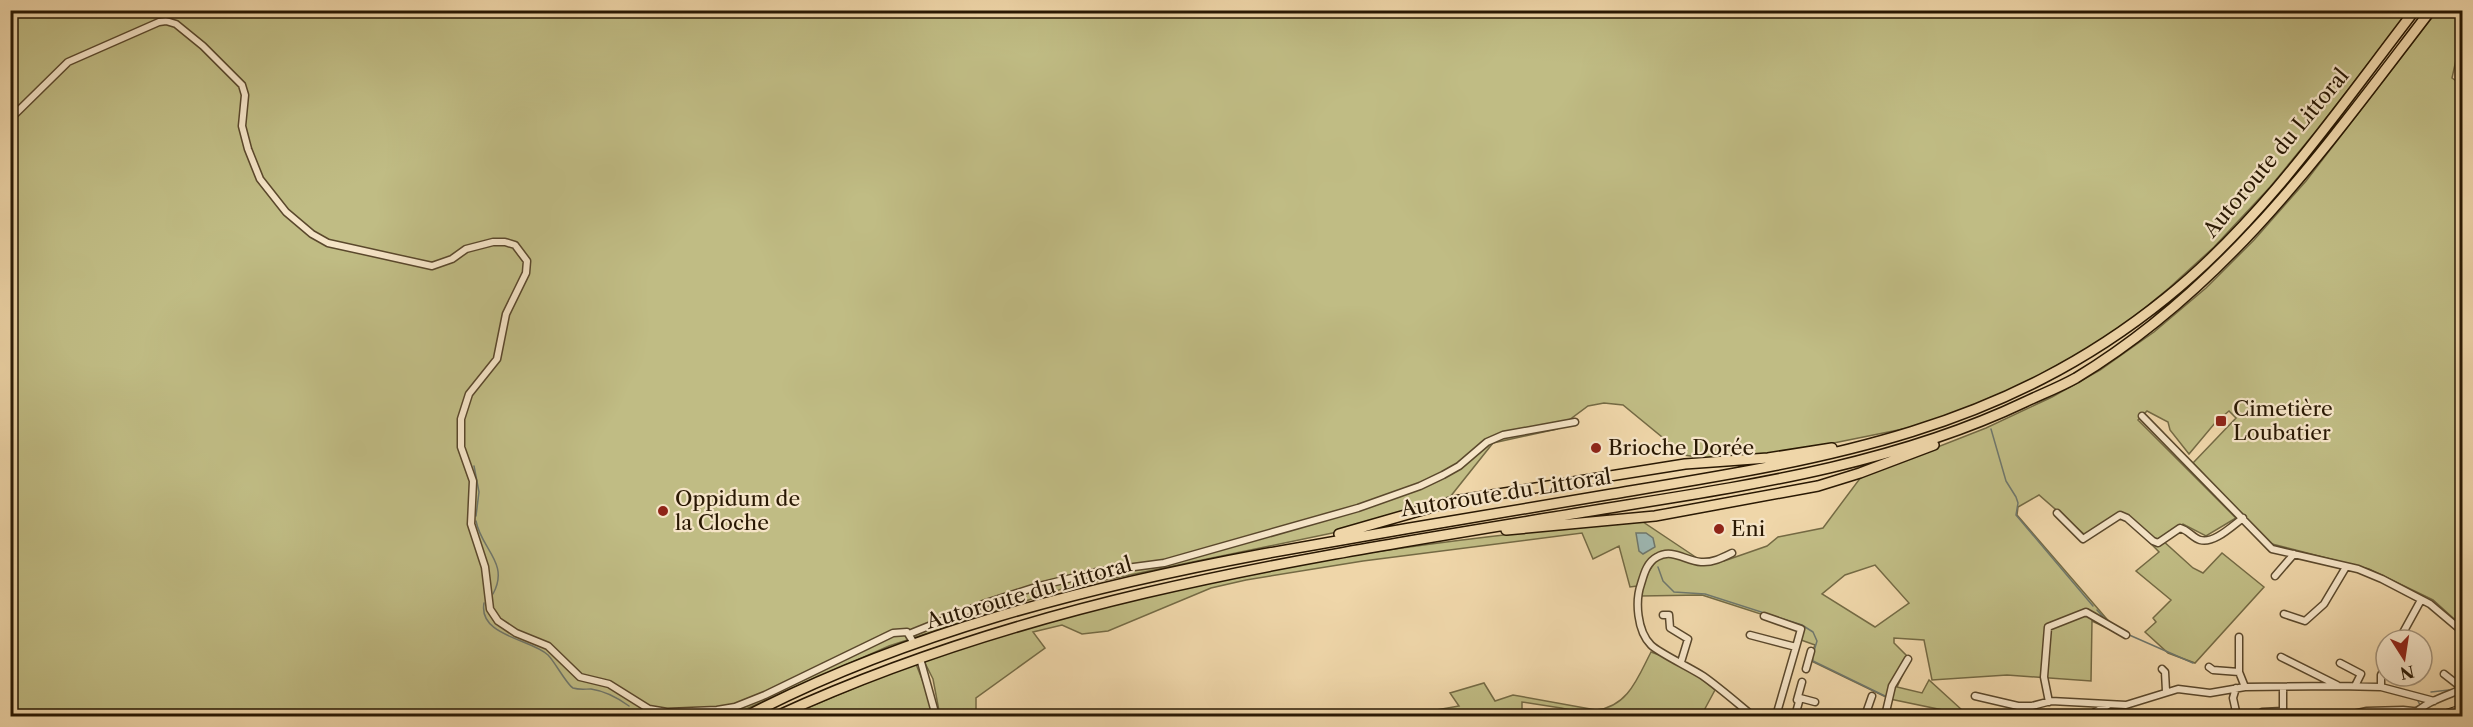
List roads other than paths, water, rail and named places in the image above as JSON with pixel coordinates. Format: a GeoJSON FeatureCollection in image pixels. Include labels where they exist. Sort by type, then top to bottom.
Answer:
{"type":"FeatureCollection","features":[{"type":"Feature","properties":{"kind":"highway","name":"Autoroute du Littoral"},"geometry":{"type":"LineString","coordinates":[[747,717],[832,676],[927,640],[1084,593],[1202,565],[1779,465],[1856,448],[1923,429],[2001,400],[2044,380],[2118,335],[2168,297],[2211,258],[2258,209],[2314,141],[2415,10]]}},
{"type":"Feature","properties":{"kind":"highway","name":"Autoroute du Littoral"},"geometry":{"type":"LineString","coordinates":[[777,717],[838,688],[889,668],[1002,630],[1140,593],[1357,550],[1754,484],[1836,466],[1952,433],[2001,414],[2070,381],[2127,344],[2174,308],[2219,268],[2267,218],[2323,151],[2431,10]]}},
{"type":"Feature","properties":{"kind":"highway"},"geometry":{"type":"LineString","coordinates":[[1357,550],[1507,530],[1655,516],[1818,486],[1860,473],[1979,428],[2031,405],[2070,381]]}},
{"type":"Feature","properties":{"kind":"highway"},"geometry":{"type":"LineString","coordinates":[[1202,565],[1366,528],[1454,501],[1685,464],[1788,455],[1923,429]]}},
{"type":"Feature","properties":{"kind":"main road"},"geometry":{"type":"LineString","coordinates":[[2440,717],[2463,709]]}},
{"type":"Feature","properties":{"kind":"main road"},"geometry":{"type":"LineString","coordinates":[[2454,717],[2463,714]]}},
{"type":"Feature","properties":{"kind":"street"},"geometry":{"type":"LineString","coordinates":[[10,119],[68,62],[148,26],[166,21],[177,24],[203,45],[242,86],[244,138],[260,179],[286,212],[312,234],[339,247],[432,266],[442,264],[466,249],[480,244],[505,242],[515,245],[527,261],[526,273],[506,314],[497,359],[469,393],[460,419],[461,447],[473,481],[471,524],[485,567],[488,598],[493,615],[511,630],[548,646],[580,677],[609,684],[638,703],[657,711],[717,710],[735,707],[893,633],[911,637],[986,603],[1039,586],[1096,572],[1164,562],[1358,508],[1420,486],[1443,475],[1459,466],[1487,442],[1503,435],[1575,422]]}},
{"type":"Feature","properties":{"kind":"street"},"geometry":{"type":"LineString","coordinates":[[2142,416],[2272,549],[2346,567],[2382,579],[2430,604],[2463,630]]}},
{"type":"Feature","properties":{"kind":"street"},"geometry":{"type":"LineString","coordinates":[[2056,513],[2084,539],[2120,515],[2158,543],[2180,528],[2199,540],[2205,540],[2218,536],[2243,518]]}},
{"type":"Feature","properties":{"kind":"street"},"geometry":{"type":"LineString","coordinates":[[1732,553],[1713,561],[1700,562],[1670,553],[1661,554],[1651,561],[1644,573],[1637,600],[1642,627],[1651,645],[1706,678],[1753,717]]}},
{"type":"Feature","properties":{"kind":"street"},"geometry":{"type":"LineString","coordinates":[[2275,576],[2294,554]]}},
{"type":"Feature","properties":{"kind":"street"},"geometry":{"type":"LineString","coordinates":[[2284,614],[2306,621],[2324,604],[2346,567]]}},
{"type":"Feature","properties":{"kind":"street"},"geometry":{"type":"LineString","coordinates":[[2406,628],[2421,600]]}},
{"type":"Feature","properties":{"kind":"street"},"geometry":{"type":"LineString","coordinates":[[2049,702],[2044,677],[2047,667],[2048,627],[2086,612],[2126,635]]}},
{"type":"Feature","properties":{"kind":"street"},"geometry":{"type":"LineString","coordinates":[[1663,615],[1670,615],[1670,628],[1688,639],[1680,662]]}},
{"type":"Feature","properties":{"kind":"street"},"geometry":{"type":"LineString","coordinates":[[1764,616],[1801,629],[1776,717]]}},
{"type":"Feature","properties":{"kind":"street"},"geometry":{"type":"LineString","coordinates":[[1750,635],[1796,647]]}},
{"type":"Feature","properties":{"kind":"street"},"geometry":{"type":"LineString","coordinates":[[2239,638],[2239,672],[2245,687]]}},
{"type":"Feature","properties":{"kind":"street"},"geometry":{"type":"LineString","coordinates":[[1806,669],[1811,651]]}},
{"type":"Feature","properties":{"kind":"street"},"geometry":{"type":"LineString","coordinates":[[1794,656],[1809,660]]}},
{"type":"Feature","properties":{"kind":"street"},"geometry":{"type":"LineString","coordinates":[[2281,657],[2338,686]]}},
{"type":"Feature","properties":{"kind":"street"},"geometry":{"type":"LineString","coordinates":[[1885,717],[1892,686],[1908,659]]}},
{"type":"Feature","properties":{"kind":"street"},"geometry":{"type":"LineString","coordinates":[[921,662],[936,717]]}},
{"type":"Feature","properties":{"kind":"street"},"geometry":{"type":"LineString","coordinates":[[2340,663],[2361,674],[2355,687]]}},
{"type":"Feature","properties":{"kind":"street"},"geometry":{"type":"LineString","coordinates":[[2209,667],[2213,670],[2239,672]]}},
{"type":"Feature","properties":{"kind":"street"},"geometry":{"type":"LineString","coordinates":[[2162,669],[2165,672],[2166,691]]}},
{"type":"Feature","properties":{"kind":"street"},"geometry":{"type":"LineString","coordinates":[[2344,717],[2367,711],[2403,710],[2419,713],[2434,701],[2463,688],[2444,674]]}},
{"type":"Feature","properties":{"kind":"street"},"geometry":{"type":"LineString","coordinates":[[1797,700],[1802,682]]}},
{"type":"Feature","properties":{"kind":"street"},"geometry":{"type":"LineString","coordinates":[[1785,686],[1799,691]]}},
{"type":"Feature","properties":{"kind":"street"},"geometry":{"type":"LineString","coordinates":[[1975,696],[2018,706],[2049,702],[2126,705],[2178,689],[2210,693],[2245,687],[2374,687]]}},
{"type":"Feature","properties":{"kind":"street"},"geometry":{"type":"LineString","coordinates":[[2262,712],[2283,711],[2283,687]]}},
{"type":"Feature","properties":{"kind":"street"},"geometry":{"type":"LineString","coordinates":[[2236,688],[2233,698],[2236,717]]}},
{"type":"Feature","properties":{"kind":"street"},"geometry":{"type":"LineString","coordinates":[[2385,688],[2434,701]]}},
{"type":"Feature","properties":{"kind":"street"},"geometry":{"type":"LineString","coordinates":[[1865,717],[1872,696]]}},
{"type":"Feature","properties":{"kind":"street"},"geometry":{"type":"LineString","coordinates":[[1793,716],[1800,698],[1815,702]]}},
{"type":"Feature","properties":{"kind":"street"},"geometry":{"type":"LineString","coordinates":[[2091,716],[2109,704]]}},
{"type":"Feature","properties":{"kind":"street"},"geometry":{"type":"LineString","coordinates":[[2030,717],[2032,706]]}},
{"type":"Feature","properties":{"kind":"water"},"geometry":{"type":"Polygon","coordinates":[[[1636,533],[1646,533],[1653,538],[1655,547],[1643,554],[1639,551],[1636,533]]]}},
{"type":"Feature","properties":{"kind":"waterway"},"geometry":{"type":"LineString","coordinates":[[1991,429],[2006,481],[2018,503],[2016,515],[2093,606]]}},
{"type":"Feature","properties":{"kind":"waterway"},"geometry":{"type":"LineString","coordinates":[[474,466],[479,492],[476,516]]}},
{"type":"Feature","properties":{"kind":"waterway"},"geometry":{"type":"LineString","coordinates":[[476,521],[483,540],[493,556],[498,573],[493,594]]}},
{"type":"Feature","properties":{"kind":"waterway"},"geometry":{"type":"LineString","coordinates":[[1658,567],[1663,581],[1674,592],[1705,594],[1802,625],[1813,632],[1817,641],[1814,651]]}},
{"type":"Feature","properties":{"kind":"waterway"},"geometry":{"type":"LineString","coordinates":[[484,603],[484,614],[489,623],[497,630],[548,655],[573,688],[601,691],[629,706]]}},
{"type":"Feature","properties":{"kind":"waterway"},"geometry":{"type":"LineString","coordinates":[[2097,610],[2106,620]]}},
{"type":"Feature","properties":{"kind":"waterway"},"geometry":{"type":"LineString","coordinates":[[2127,634],[2193,663]]}},
{"type":"Feature","properties":{"kind":"waterway"},"geometry":{"type":"LineString","coordinates":[[1812,656],[1813,661],[1887,697]]}},
{"type":"Feature","properties":{"kind":"waterway"},"geometry":{"type":"LineString","coordinates":[[2431,692],[2449,690]]}},
{"type":"Feature","properties":{"kind":"waterway"},"geometry":{"type":"LineString","coordinates":[[2414,708],[2420,705],[2417,699]]}},
{"type":"Feature","properties":{"kind":"waterway"},"geometry":{"type":"LineString","coordinates":[[2398,716],[2405,713]]}},
{"type":"Feature","properties":{"kind":"place","name":"Cimetière Loubatier"},"geometry":{"type":"Point","coordinates":[2221,421]}},
{"type":"Feature","properties":{"kind":"place","name":"Brioche Dorée"},"geometry":{"type":"Point","coordinates":[1596,448]}},
{"type":"Feature","properties":{"kind":"place","name":"Oppidum de la Cloche"},"geometry":{"type":"Point","coordinates":[663,511]}},
{"type":"Feature","properties":{"kind":"place","name":"Eni"},"geometry":{"type":"Point","coordinates":[1719,529]}}]}
